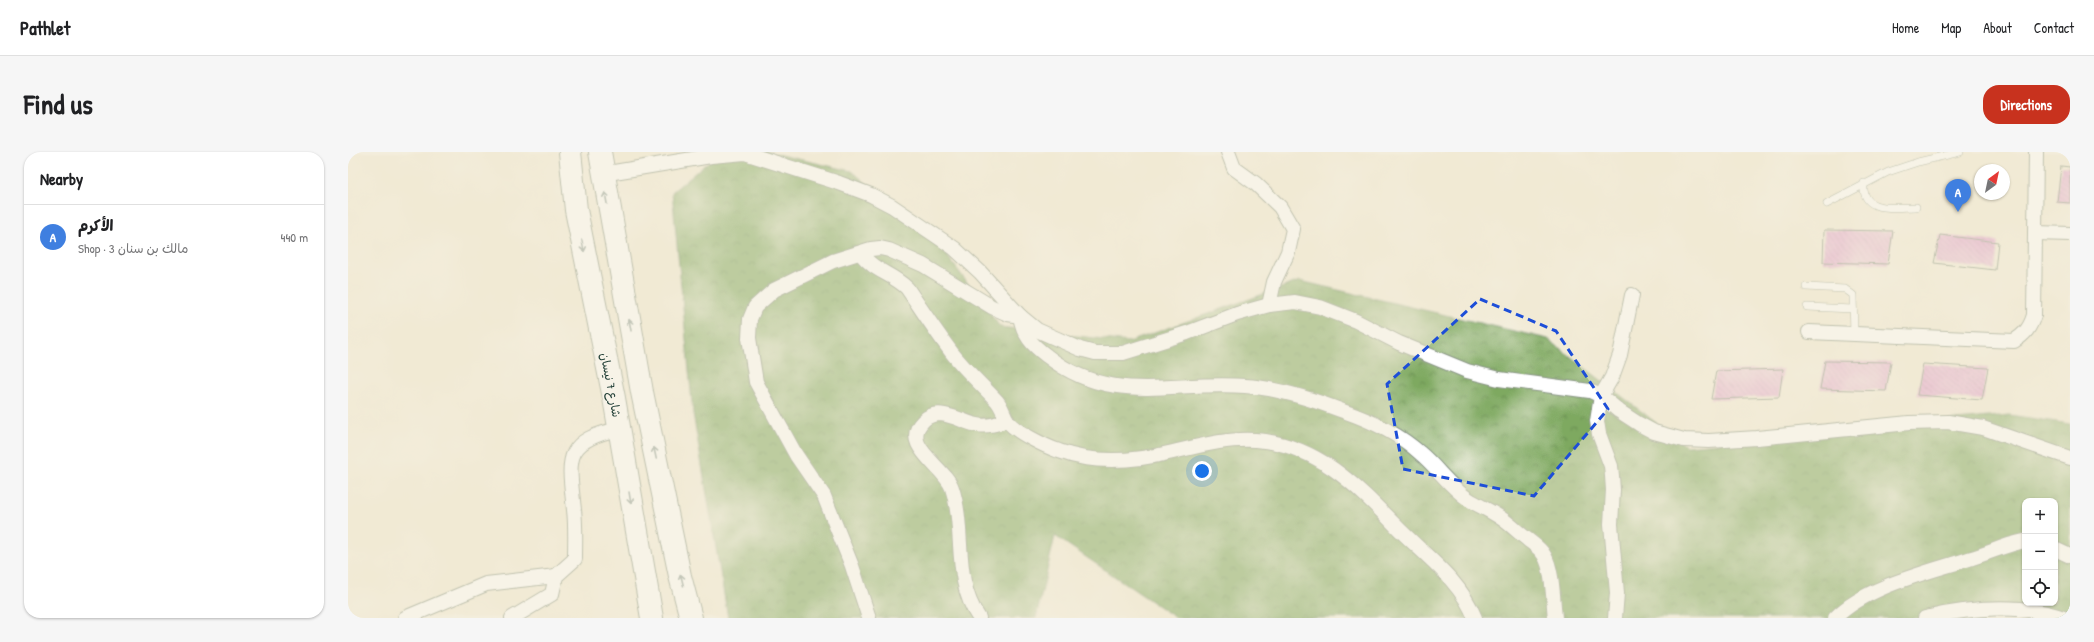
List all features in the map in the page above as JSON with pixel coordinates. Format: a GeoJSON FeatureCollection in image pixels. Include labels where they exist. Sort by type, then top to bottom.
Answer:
{"type":"FeatureCollection","features":[{"type":"Feature","properties":{"kind":"main road","name":"شارع 7 نيسان"},"geometry":{"type":"LineString","coordinates":[[570,152],[576,210],[619,429],[652,618]]}},
{"type":"Feature","properties":{"kind":"main road"},"geometry":{"type":"LineString","coordinates":[[600,152],[602,174],[642,392],[680,576],[691,618]]}},
{"type":"Feature","properties":{"kind":"street"},"geometry":{"type":"LineString","coordinates":[[610,152],[602,174],[732,153],[756,156],[805,171],[871,196],[933,232],[969,261],[1020,316],[1037,330],[1080,349],[1111,354],[1134,350],[1237,314],[1269,305],[1295,302],[1306,303],[1332,311],[1406,346],[1467,371],[1487,377],[1574,388],[1600,396],[1619,411],[1654,432],[1684,440],[1709,441],[1757,438],[1909,423],[1942,422],[1965,424],[1982,428],[2070,458]]}},
{"type":"Feature","properties":{"kind":"street"},"geometry":{"type":"LineString","coordinates":[[1228,152],[1234,168],[1256,184],[1280,207],[1293,229],[1288,252],[1274,282],[1269,305]]}},
{"type":"Feature","properties":{"kind":"street"},"geometry":{"type":"LineString","coordinates":[[1808,332],[2014,341],[2024,335],[2030,327],[2034,315],[2036,152]]}},
{"type":"Feature","properties":{"kind":"street"},"geometry":{"type":"LineString","coordinates":[[2036,233],[2070,234]]}},
{"type":"Feature","properties":{"kind":"street"},"geometry":{"type":"LineString","coordinates":[[869,618],[852,566],[824,496],[796,455],[756,382],[749,338],[750,318],[755,307],[762,299],[774,290],[833,261],[871,249],[889,250],[923,265],[992,307],[1008,314],[1020,316]]}},
{"type":"Feature","properties":{"kind":"street"},"geometry":{"type":"LineString","coordinates":[[860,253],[876,270],[901,282],[907,288],[953,354],[997,401],[1004,410],[1007,420],[1016,428],[1058,451],[1094,458],[1126,460],[1141,459],[1210,444],[1254,440],[1288,446],[1306,453],[1326,463],[1344,476],[1429,557],[1463,594],[1475,618]]}},
{"type":"Feature","properties":{"kind":"street"},"geometry":{"type":"LineString","coordinates":[[1615,618],[1617,593],[1611,524],[1613,490],[1611,466],[1599,434],[1597,421],[1600,396],[1612,377],[1618,361],[1632,296]]}},
{"type":"Feature","properties":{"kind":"street"},"geometry":{"type":"LineString","coordinates":[[1020,316],[1022,327],[1028,339],[1041,352],[1075,375],[1096,382],[1117,387],[1143,389],[1223,384],[1275,389],[1343,411],[1386,430],[1420,453],[1457,491],[1500,517],[1539,549],[1545,556],[1555,618]]}},
{"type":"Feature","properties":{"kind":"street"},"geometry":{"type":"LineString","coordinates":[[979,618],[966,592],[963,577],[955,498],[950,482],[944,474],[924,456],[919,448],[917,438],[918,428],[923,420],[931,415],[940,414],[976,425],[987,426],[1007,420]]}},
{"type":"Feature","properties":{"kind":"street"},"geometry":{"type":"LineString","coordinates":[[405,618],[486,584],[556,576],[575,559],[574,512],[569,472],[570,458],[580,444],[602,432],[619,429]]}},
{"type":"Feature","properties":{"kind":"street"},"geometry":{"type":"LineString","coordinates":[[1835,618],[1863,599],[1918,575],[2022,542]]}},
{"type":"Feature","properties":{"kind":"street"},"geometry":{"type":"LineString","coordinates":[[2058,550],[2070,556]]}},
{"type":"Feature","properties":{"kind":"street"},"geometry":{"type":"LineString","coordinates":[[512,618],[552,594],[556,576]]}},
{"type":"Feature","properties":{"kind":"street"},"geometry":{"type":"LineString","coordinates":[[1925,618],[1972,610],[2007,609],[2034,612],[2064,618]]}},
{"type":"Feature","properties":{"kind":"lane"},"geometry":{"type":"LineString","coordinates":[[1827,204],[1864,183],[1888,172],[1918,162],[1960,152]]}},
{"type":"Feature","properties":{"kind":"lane"},"geometry":{"type":"LineString","coordinates":[[1864,183],[1863,194],[1868,203],[1879,206],[1916,207]]}},
{"type":"Feature","properties":{"kind":"lane"},"geometry":{"type":"LineString","coordinates":[[1806,287],[1845,289],[1853,295],[1854,334]]}},
{"type":"Feature","properties":{"kind":"lane"},"geometry":{"type":"LineString","coordinates":[[1807,307],[1853,309]]}},
{"type":"Feature","properties":{"kind":"highlighted area"},"geometry":{"type":"Polygon","coordinates":[[[1480,299],[1556,331],[1608,409],[1534,496],[1403,469],[1387,384],[1480,299]]]}},
{"type":"Feature","properties":{"kind":"green space"},"geometry":{"type":"Polygon","coordinates":[[[720,152],[767,152],[852,171],[940,246],[1000,327],[1129,342],[1300,281],[1548,339],[1686,446],[2009,415],[2070,424],[2070,618],[1176,618],[1055,536],[1036,618],[728,618],[693,413],[672,192],[720,152]]]}},
{"type":"Feature","properties":{"kind":"building"},"geometry":{"type":"Polygon","coordinates":[[[2061,166],[2070,167],[2070,203],[2057,202],[2061,166]]]}},
{"type":"Feature","properties":{"kind":"building"},"geometry":{"type":"Polygon","coordinates":[[[1824,230],[1893,231],[1888,264],[1823,262],[1824,230]]]}},
{"type":"Feature","properties":{"kind":"building"},"geometry":{"type":"Polygon","coordinates":[[[1940,235],[1998,242],[1995,270],[1934,263],[1940,235]]]}},
{"type":"Feature","properties":{"kind":"building"},"geometry":{"type":"Polygon","coordinates":[[[1825,361],[1891,362],[1886,391],[1820,389],[1825,361]]]}},
{"type":"Feature","properties":{"kind":"building"},"geometry":{"type":"Polygon","coordinates":[[[1923,364],[1988,368],[1982,400],[1917,395],[1923,364]]]}},
{"type":"Feature","properties":{"kind":"building"},"geometry":{"type":"Polygon","coordinates":[[[1783,369],[1779,397],[1711,399],[1716,371],[1783,369]]]}},
{"type":"Feature","properties":{"kind":"place","name":"الأكرم"},"geometry":{"type":"Point","coordinates":[1958,212]}}]}
